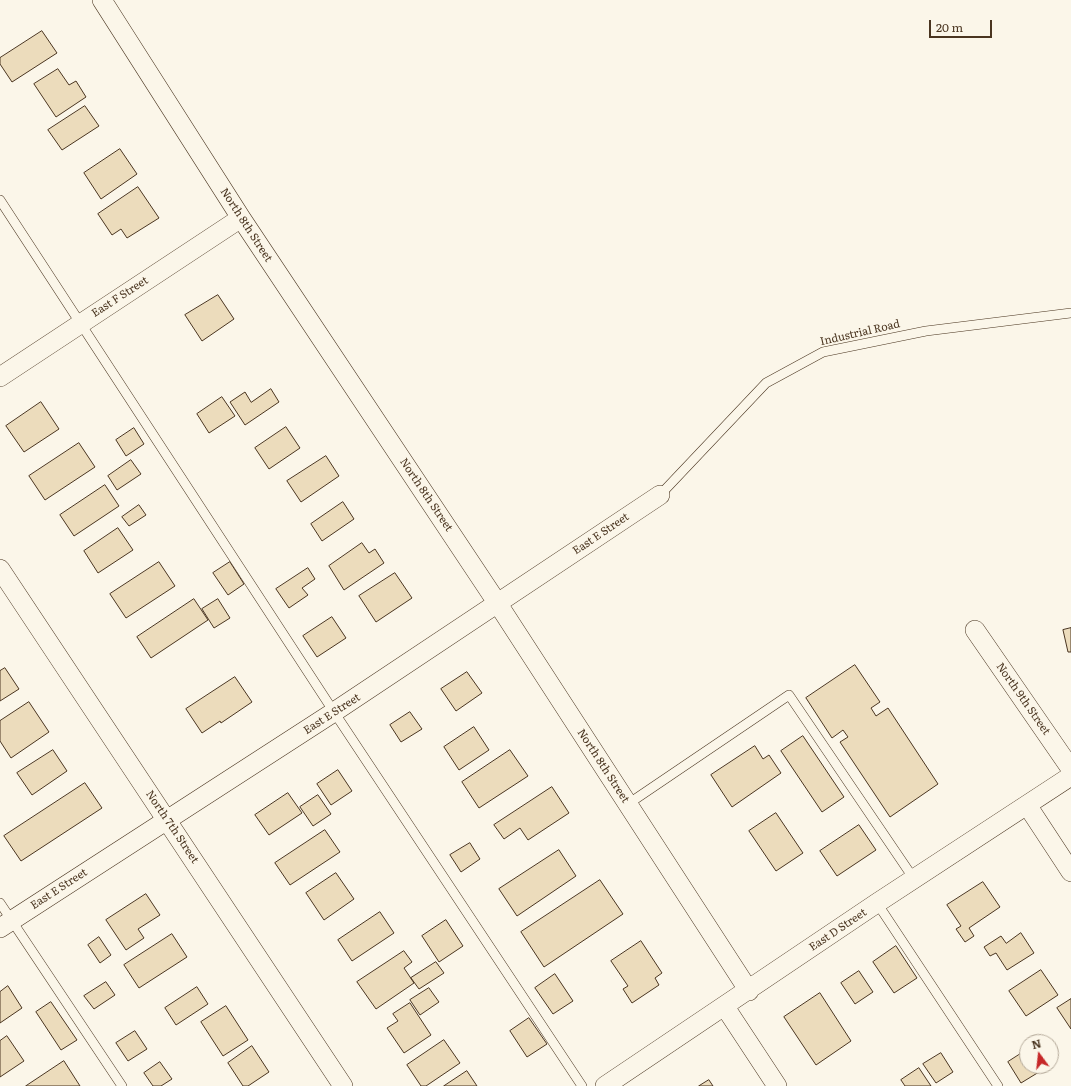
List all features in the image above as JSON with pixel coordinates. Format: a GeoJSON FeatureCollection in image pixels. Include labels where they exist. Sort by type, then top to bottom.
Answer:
{"type":"FeatureCollection","features":[{"type":"Feature","properties":{"kind":"street","name":"North 8th Street"},"geometry":{"type":"LineString","coordinates":[[102,0],[241,218],[498,604],[749,991]]}},
{"type":"Feature","properties":{"kind":"street","name":"East F Street"},"geometry":{"type":"LineString","coordinates":[[0,377],[241,218]]}},
{"type":"Feature","properties":{"kind":"street","name":"East E Street"},"geometry":{"type":"LineString","coordinates":[[6,924],[334,712],[660,495]]}},
{"type":"Feature","properties":{"kind":"street","name":"North 7th Street"},"geometry":{"type":"LineString","coordinates":[[0,569],[343,1086]]}},
{"type":"Feature","properties":{"kind":"street","name":"North 9th Street"},"geometry":{"type":"LineString","coordinates":[[975,630],[1071,769]]}},
{"type":"Feature","properties":{"kind":"street","name":"East D Street"},"geometry":{"type":"LineString","coordinates":[[605,1086],[749,991],[914,879],[1071,776]]}},
{"type":"Feature","properties":{"kind":"street"},"geometry":{"type":"LineString","coordinates":[[1027,805],[1071,872]]}},
{"type":"Feature","properties":{"kind":"street"},"geometry":{"type":"LineString","coordinates":[[725,1007],[777,1086]]}},
{"type":"Feature","properties":{"kind":"lane"},"geometry":{"type":"LineString","coordinates":[[0,200],[334,712],[582,1086]]}},
{"type":"Feature","properties":{"kind":"lane","name":"Industrial Road"},"geometry":{"type":"LineString","coordinates":[[660,495],[766,383],[823,352],[926,331],[1071,313]]}},
{"type":"Feature","properties":{"kind":"lane"},"geometry":{"type":"LineString","coordinates":[[628,804],[789,696],[914,879]]}},
{"type":"Feature","properties":{"kind":"lane"},"geometry":{"type":"LineString","coordinates":[[0,903],[6,924],[122,1086]]}},
{"type":"Feature","properties":{"kind":"lane"},"geometry":{"type":"LineString","coordinates":[[877,904],[998,1086]]}},
{"type":"Feature","properties":{"kind":"building"},"geometry":{"type":"Polygon","coordinates":[[[42,31],[57,53],[12,82],[0,64],[0,58],[42,31]]]}},
{"type":"Feature","properties":{"kind":"building"},"geometry":{"type":"Polygon","coordinates":[[[58,69],[69,85],[76,81],[86,97],[56,117],[34,84],[58,69]]]}},
{"type":"Feature","properties":{"kind":"building"},"geometry":{"type":"Polygon","coordinates":[[[85,106],[99,126],[62,150],[48,130],[85,106]]]}},
{"type":"Feature","properties":{"kind":"building"},"geometry":{"type":"Polygon","coordinates":[[[120,149],[137,174],[101,199],[84,173],[120,149]]]}},
{"type":"Feature","properties":{"kind":"building"},"geometry":{"type":"Polygon","coordinates":[[[138,187],[159,218],[127,238],[121,229],[112,235],[98,214],[138,187]]]}},
{"type":"Feature","properties":{"kind":"building"},"geometry":{"type":"Polygon","coordinates":[[[218,295],[234,319],[202,341],[185,315],[218,295]]]}},
{"type":"Feature","properties":{"kind":"building"},"geometry":{"type":"Polygon","coordinates":[[[271,389],[279,402],[245,425],[230,402],[245,392],[251,402],[271,389]]]}},
{"type":"Feature","properties":{"kind":"building"},"geometry":{"type":"Polygon","coordinates":[[[222,397],[235,416],[209,433],[197,414],[222,397]]]}},
{"type":"Feature","properties":{"kind":"building"},"geometry":{"type":"Polygon","coordinates":[[[41,402],[59,429],[24,452],[6,426],[41,402]]]}},
{"type":"Feature","properties":{"kind":"building"},"geometry":{"type":"Polygon","coordinates":[[[286,427],[300,448],[269,469],[255,448],[286,427]]]}},
{"type":"Feature","properties":{"kind":"building"},"geometry":{"type":"Polygon","coordinates":[[[134,428],[144,444],[126,456],[116,440],[134,428]]]}},
{"type":"Feature","properties":{"kind":"building"},"geometry":{"type":"Polygon","coordinates":[[[79,443],[95,467],[45,500],[29,476],[79,443]]]}},
{"type":"Feature","properties":{"kind":"building"},"geometry":{"type":"Polygon","coordinates":[[[326,456],[339,476],[301,502],[287,481],[326,456]]]}},
{"type":"Feature","properties":{"kind":"building"},"geometry":{"type":"Polygon","coordinates":[[[131,460],[141,474],[117,490],[108,476],[131,460]]]}},
{"type":"Feature","properties":{"kind":"building"},"geometry":{"type":"Polygon","coordinates":[[[105,485],[119,506],[74,536],[60,515],[105,485]]]}},
{"type":"Feature","properties":{"kind":"building"},"geometry":{"type":"Polygon","coordinates":[[[343,502],[354,519],[322,541],[311,524],[343,502]]]}},
{"type":"Feature","properties":{"kind":"building"},"geometry":{"type":"Polygon","coordinates":[[[139,505],[146,515],[129,526],[122,517],[139,505]]]}},
{"type":"Feature","properties":{"kind":"building"},"geometry":{"type":"Polygon","coordinates":[[[118,528],[133,550],[98,573],[84,551],[118,528]]]}},
{"type":"Feature","properties":{"kind":"building"},"geometry":{"type":"Polygon","coordinates":[[[362,543],[369,553],[375,549],[384,563],[344,590],[329,566],[362,543]]]}},
{"type":"Feature","properties":{"kind":"building"},"geometry":{"type":"Polygon","coordinates":[[[159,562],[175,586],[126,618],[110,594],[159,562]]]}},
{"type":"Feature","properties":{"kind":"building"},"geometry":{"type":"Polygon","coordinates":[[[230,562],[244,584],[228,595],[213,573],[230,562]]]}},
{"type":"Feature","properties":{"kind":"building"},"geometry":{"type":"Polygon","coordinates":[[[308,568],[315,579],[302,588],[308,595],[289,608],[276,589],[308,568]]]}},
{"type":"Feature","properties":{"kind":"building"},"geometry":{"type":"Polygon","coordinates":[[[395,573],[412,598],[376,622],[359,596],[395,573]]]}},
{"type":"Feature","properties":{"kind":"building"},"geometry":{"type":"Polygon","coordinates":[[[194,599],[208,620],[151,658],[137,637],[194,599]]]}},
{"type":"Feature","properties":{"kind":"building"},"geometry":{"type":"Polygon","coordinates":[[[218,599],[230,618],[214,628],[202,609],[218,599]]]}},
{"type":"Feature","properties":{"kind":"building"},"geometry":{"type":"Polygon","coordinates":[[[332,617],[346,638],[317,657],[303,636],[332,617]]]}},
{"type":"Feature","properties":{"kind":"building"},"geometry":{"type":"Polygon","coordinates":[[[1071,628],[1071,652],[1068,652],[1063,630],[1071,628]]]}},
{"type":"Feature","properties":{"kind":"building"},"geometry":{"type":"Polygon","coordinates":[[[855,665],[880,702],[871,708],[876,716],[888,708],[938,784],[890,817],[840,742],[848,737],[843,730],[832,738],[806,698],[855,665]]]}},
{"type":"Feature","properties":{"kind":"building"},"geometry":{"type":"Polygon","coordinates":[[[5,668],[19,689],[0,701],[0,671],[5,668]]]}},
{"type":"Feature","properties":{"kind":"building"},"geometry":{"type":"Polygon","coordinates":[[[467,672],[482,693],[456,711],[441,689],[467,672]]]}},
{"type":"Feature","properties":{"kind":"building"},"geometry":{"type":"Polygon","coordinates":[[[235,677],[252,702],[221,723],[220,721],[202,733],[186,709],[235,677]]]}},
{"type":"Feature","properties":{"kind":"building"},"geometry":{"type":"Polygon","coordinates":[[[29,702],[49,732],[11,758],[0,741],[0,721],[29,702]]]}},
{"type":"Feature","properties":{"kind":"building"},"geometry":{"type":"Polygon","coordinates":[[[410,712],[422,729],[401,742],[390,725],[410,712]]]}},
{"type":"Feature","properties":{"kind":"building"},"geometry":{"type":"Polygon","coordinates":[[[474,727],[489,750],[459,770],[444,747],[474,727]]]}},
{"type":"Feature","properties":{"kind":"building"},"geometry":{"type":"Polygon","coordinates":[[[803,736],[844,797],[822,812],[781,751],[803,736]]]}},
{"type":"Feature","properties":{"kind":"building"},"geometry":{"type":"Polygon","coordinates":[[[755,746],[763,759],[769,755],[781,773],[732,807],[711,775],[755,746]]]}},
{"type":"Feature","properties":{"kind":"building"},"geometry":{"type":"Polygon","coordinates":[[[53,750],[67,771],[32,795],[17,773],[53,750]]]}},
{"type":"Feature","properties":{"kind":"building"},"geometry":{"type":"Polygon","coordinates":[[[510,750],[528,776],[479,808],[462,782],[510,750]]]}},
{"type":"Feature","properties":{"kind":"building"},"geometry":{"type":"Polygon","coordinates":[[[338,770],[352,791],[331,805],[317,784],[338,770]]]}},
{"type":"Feature","properties":{"kind":"building"},"geometry":{"type":"Polygon","coordinates":[[[85,783],[102,808],[21,861],[4,836],[85,783]]]}},
{"type":"Feature","properties":{"kind":"building"},"geometry":{"type":"Polygon","coordinates":[[[552,787],[569,813],[528,840],[520,828],[504,839],[494,825],[552,787]]]}},
{"type":"Feature","properties":{"kind":"building"},"geometry":{"type":"Polygon","coordinates":[[[288,793],[302,813],[269,835],[255,815],[288,793]]]}},
{"type":"Feature","properties":{"kind":"building"},"geometry":{"type":"Polygon","coordinates":[[[318,795],[331,814],[313,826],[300,807],[318,795]]]}},
{"type":"Feature","properties":{"kind":"building"},"geometry":{"type":"Polygon","coordinates":[[[776,813],[803,853],[776,871],[749,831],[776,813]]]}},
{"type":"Feature","properties":{"kind":"building"},"geometry":{"type":"Polygon","coordinates":[[[859,825],[876,850],[837,876],[820,851],[859,825]]]}},
{"type":"Feature","properties":{"kind":"building"},"geometry":{"type":"Polygon","coordinates":[[[325,830],[340,852],[290,885],[275,863],[325,830]]]}},
{"type":"Feature","properties":{"kind":"building"},"geometry":{"type":"Polygon","coordinates":[[[470,843],[480,859],[461,872],[450,855],[470,843]]]}},
{"type":"Feature","properties":{"kind":"building"},"geometry":{"type":"Polygon","coordinates":[[[559,850],[576,876],[517,916],[499,889],[559,850]]]}},
{"type":"Feature","properties":{"kind":"building"},"geometry":{"type":"Polygon","coordinates":[[[336,873],[354,899],[324,920],[306,893],[336,873]]]}},
{"type":"Feature","properties":{"kind":"building"},"geometry":{"type":"Polygon","coordinates":[[[600,880],[623,914],[544,967],[521,932],[600,880]]]}},
{"type":"Feature","properties":{"kind":"building"},"geometry":{"type":"Polygon","coordinates":[[[983,882],[1000,907],[969,928],[974,936],[965,942],[956,929],[961,926],[947,905],[983,882]]]}},
{"type":"Feature","properties":{"kind":"building"},"geometry":{"type":"Polygon","coordinates":[[[146,894],[160,915],[138,929],[144,938],[126,950],[106,920],[146,894]]]}},
{"type":"Feature","properties":{"kind":"building"},"geometry":{"type":"Polygon","coordinates":[[[380,912],[394,933],[352,961],[338,940],[380,912]]]}},
{"type":"Feature","properties":{"kind":"building"},"geometry":{"type":"Polygon","coordinates":[[[446,920],[463,946],[439,962],[422,936],[446,920]]]}},
{"type":"Feature","properties":{"kind":"building"},"geometry":{"type":"Polygon","coordinates":[[[1021,933],[1034,953],[1007,970],[996,953],[990,956],[984,947],[1001,936],[1006,943],[1021,933]]]}},
{"type":"Feature","properties":{"kind":"building"},"geometry":{"type":"Polygon","coordinates":[[[172,934],[187,957],[139,988],[124,965],[172,934]]]}},
{"type":"Feature","properties":{"kind":"building"},"geometry":{"type":"Polygon","coordinates":[[[99,937],[111,955],[100,963],[88,945],[99,937]]]}},
{"type":"Feature","properties":{"kind":"building"},"geometry":{"type":"Polygon","coordinates":[[[641,941],[662,973],[655,978],[659,985],[632,1003],[623,989],[628,986],[611,961],[641,941]]]}},
{"type":"Feature","properties":{"kind":"building"},"geometry":{"type":"Polygon","coordinates":[[[896,946],[917,978],[894,993],[873,962],[896,946]]]}},
{"type":"Feature","properties":{"kind":"building"},"geometry":{"type":"Polygon","coordinates":[[[404,951],[412,962],[404,968],[414,983],[376,1009],[357,982],[404,951]]]}},
{"type":"Feature","properties":{"kind":"building"},"geometry":{"type":"Polygon","coordinates":[[[436,962],[444,973],[419,989],[411,978],[436,962]]]}},
{"type":"Feature","properties":{"kind":"building"},"geometry":{"type":"Polygon","coordinates":[[[1041,970],[1058,995],[1026,1016],[1009,991],[1041,970]]]}},
{"type":"Feature","properties":{"kind":"building"},"geometry":{"type":"Polygon","coordinates":[[[859,971],[873,992],[855,1004],[841,983],[859,971]]]}},
{"type":"Feature","properties":{"kind":"building"},"geometry":{"type":"Polygon","coordinates":[[[555,974],[573,1001],[553,1014],[535,988],[555,974]]]}},
{"type":"Feature","properties":{"kind":"building"},"geometry":{"type":"Polygon","coordinates":[[[106,982],[115,995],[94,1009],[84,996],[106,982]]]}},
{"type":"Feature","properties":{"kind":"building"},"geometry":{"type":"Polygon","coordinates":[[[8,986],[22,1008],[0,1023],[0,992],[8,986]]]}},
{"type":"Feature","properties":{"kind":"building"},"geometry":{"type":"Polygon","coordinates":[[[197,987],[208,1004],[176,1025],[165,1008],[197,987]]]}},
{"type":"Feature","properties":{"kind":"building"},"geometry":{"type":"Polygon","coordinates":[[[429,988],[439,1002],[420,1015],[410,1000],[429,988]]]}},
{"type":"Feature","properties":{"kind":"building"},"geometry":{"type":"Polygon","coordinates":[[[820,993],[851,1041],[816,1065],[784,1017],[820,993]]]}},
{"type":"Feature","properties":{"kind":"building"},"geometry":{"type":"Polygon","coordinates":[[[1071,999],[1071,1029],[1057,1008],[1071,999]]]}},
{"type":"Feature","properties":{"kind":"building"},"geometry":{"type":"Polygon","coordinates":[[[51,1002],[77,1040],[61,1050],[36,1012],[51,1002]]]}},
{"type":"Feature","properties":{"kind":"building"},"geometry":{"type":"Polygon","coordinates":[[[410,1003],[431,1035],[404,1053],[387,1028],[398,1021],[393,1014],[410,1003]]]}},
{"type":"Feature","properties":{"kind":"building"},"geometry":{"type":"Polygon","coordinates":[[[226,1006],[248,1040],[223,1056],[201,1022],[226,1006]]]}},
{"type":"Feature","properties":{"kind":"building"},"geometry":{"type":"Polygon","coordinates":[[[529,1018],[547,1044],[527,1057],[510,1031],[529,1018]]]}},
{"type":"Feature","properties":{"kind":"building"},"geometry":{"type":"Polygon","coordinates":[[[135,1031],[147,1049],[128,1061],[116,1043],[135,1031]]]}},
{"type":"Feature","properties":{"kind":"building"},"geometry":{"type":"Polygon","coordinates":[[[7,1036],[24,1061],[0,1077],[0,1041],[7,1036]]]}},
{"type":"Feature","properties":{"kind":"building"},"geometry":{"type":"Polygon","coordinates":[[[444,1040],[460,1063],[426,1086],[421,1086],[407,1065],[444,1040]]]}},
{"type":"Feature","properties":{"kind":"building"},"geometry":{"type":"Polygon","coordinates":[[[252,1046],[269,1072],[248,1086],[243,1086],[228,1063],[252,1046]]]}},
{"type":"Feature","properties":{"kind":"building"},"geometry":{"type":"Polygon","coordinates":[[[941,1053],[953,1072],[936,1083],[923,1064],[941,1053]]]}},
{"type":"Feature","properties":{"kind":"building"},"geometry":{"type":"Polygon","coordinates":[[[1019,1055],[1019,1074],[1036,1074],[1021,1083],[1008,1062],[1019,1055]]]}},
{"type":"Feature","properties":{"kind":"building"},"geometry":{"type":"Polygon","coordinates":[[[64,1061],[80,1086],[26,1086],[64,1061]]]}},
{"type":"Feature","properties":{"kind":"building"},"geometry":{"type":"Polygon","coordinates":[[[160,1062],[172,1079],[161,1086],[153,1086],[144,1073],[160,1062]]]}},
{"type":"Feature","properties":{"kind":"building"},"geometry":{"type":"Polygon","coordinates":[[[919,1068],[931,1086],[905,1086],[901,1080],[919,1068]]]}},
{"type":"Feature","properties":{"kind":"building"},"geometry":{"type":"Polygon","coordinates":[[[467,1071],[477,1086],[444,1086],[467,1071]]]}},
{"type":"Feature","properties":{"kind":"building"},"geometry":{"type":"Polygon","coordinates":[[[709,1080],[713,1086],[699,1086],[709,1080]]]}}]}
